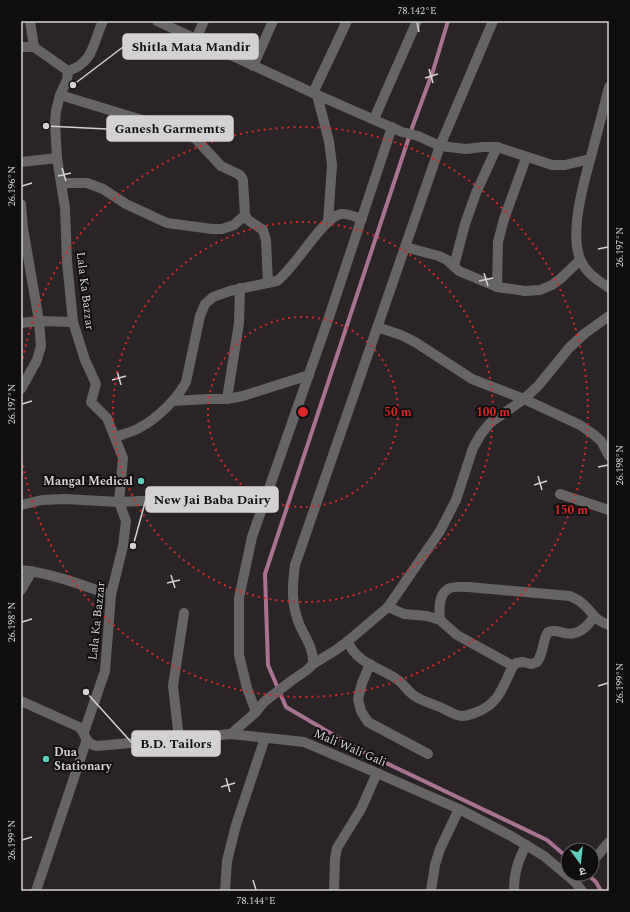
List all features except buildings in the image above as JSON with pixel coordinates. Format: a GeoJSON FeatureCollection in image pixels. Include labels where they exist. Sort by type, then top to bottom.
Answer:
{"type":"FeatureCollection","features":[{"type":"Feature","properties":{"kind":"street"},"geometry":{"type":"LineString","coordinates":[[30,21],[34,47]]}},
{"type":"Feature","properties":{"kind":"street"},"geometry":{"type":"LineString","coordinates":[[21,47],[34,47],[68,71],[77,68],[86,60],[103,21]]}},
{"type":"Feature","properties":{"kind":"street"},"geometry":{"type":"LineString","coordinates":[[157,21],[315,94],[402,132],[418,136],[440,146],[466,149],[483,146],[497,147],[526,158],[552,165],[590,159]]}},
{"type":"Feature","properties":{"kind":"street"},"geometry":{"type":"LineString","coordinates":[[196,39],[204,21]]}},
{"type":"Feature","properties":{"kind":"street"},"geometry":{"type":"LineString","coordinates":[[253,66],[273,21]]}},
{"type":"Feature","properties":{"kind":"street"},"geometry":{"type":"LineString","coordinates":[[328,222],[332,165],[328,141],[315,94],[347,21]]}},
{"type":"Feature","properties":{"kind":"street"},"geometry":{"type":"LineString","coordinates":[[374,119],[417,21]]}},
{"type":"Feature","properties":{"kind":"street"},"geometry":{"type":"LineString","coordinates":[[313,664],[312,650],[300,625],[294,606],[292,587],[296,565],[440,146],[493,21]]}},
{"type":"Feature","properties":{"kind":"street","name":"Lala Ka Bazzar"},"geometry":{"type":"LineString","coordinates":[[36,891],[105,671],[111,595],[123,546],[126,521],[119,502],[123,458],[116,437],[107,418],[90,402],[96,384],[85,360],[73,322],[67,262],[65,208],[57,158],[55,123],[60,95],[67,80],[68,71]]}},
{"type":"Feature","properties":{"kind":"street"},"geometry":{"type":"LineString","coordinates":[[609,87],[590,159],[577,223],[576,242],[580,260],[588,273],[609,288]]}},
{"type":"Feature","properties":{"kind":"street"},"geometry":{"type":"LineString","coordinates":[[60,95],[185,133],[196,139],[221,166],[240,175],[243,180],[245,215],[248,220],[263,230],[266,240],[268,283]]}},
{"type":"Feature","properties":{"kind":"street"},"geometry":{"type":"LineString","coordinates":[[256,712],[247,688],[239,655],[240,598],[252,537],[309,375],[392,127]]}},
{"type":"Feature","properties":{"kind":"street"},"geometry":{"type":"LineString","coordinates":[[454,266],[476,193],[497,147]]}},
{"type":"Feature","properties":{"kind":"street"},"geometry":{"type":"LineString","coordinates":[[21,162],[57,158]]}},
{"type":"Feature","properties":{"kind":"street"},"geometry":{"type":"LineString","coordinates":[[497,287],[498,242],[504,219],[526,158]]}},
{"type":"Feature","properties":{"kind":"street"},"geometry":{"type":"LineString","coordinates":[[61,183],[88,182],[126,204],[167,223],[222,229],[234,225],[245,215]]}},
{"type":"Feature","properties":{"kind":"street"},"geometry":{"type":"LineString","coordinates":[[21,204],[25,266],[39,321],[41,346],[37,360],[21,390]]}},
{"type":"Feature","properties":{"kind":"street"},"geometry":{"type":"LineString","coordinates":[[116,437],[139,429],[173,401],[181,392],[186,382],[200,316],[205,304],[213,297],[240,288],[277,281],[283,277],[328,222],[340,214],[348,214],[362,219]]}},
{"type":"Feature","properties":{"kind":"street"},"geometry":{"type":"LineString","coordinates":[[405,247],[439,256],[447,260],[459,272],[497,287],[525,291],[540,290],[552,285],[580,260]]}},
{"type":"Feature","properties":{"kind":"street"},"geometry":{"type":"LineString","coordinates":[[227,400],[239,324],[240,288]]}},
{"type":"Feature","properties":{"kind":"street"},"geometry":{"type":"LineString","coordinates":[[231,734],[256,712],[264,702],[313,664],[348,641],[388,607],[440,531],[456,500],[473,448],[481,434],[490,423],[524,399],[538,386],[569,348],[584,334],[609,316]]}},
{"type":"Feature","properties":{"kind":"street"},"geometry":{"type":"LineString","coordinates":[[21,322],[73,322]]}},
{"type":"Feature","properties":{"kind":"street"},"geometry":{"type":"LineString","coordinates":[[377,327],[415,342],[472,379],[524,399],[580,425],[600,441],[609,456]]}},
{"type":"Feature","properties":{"kind":"street"},"geometry":{"type":"LineString","coordinates":[[173,401],[208,399],[227,400],[309,375]]}},
{"type":"Feature","properties":{"kind":"street"},"geometry":{"type":"LineString","coordinates":[[560,494],[609,510]]}},
{"type":"Feature","properties":{"kind":"street"},"geometry":{"type":"LineString","coordinates":[[21,505],[42,500],[65,499],[119,502],[163,500],[208,501],[261,509]]}},
{"type":"Feature","properties":{"kind":"street"},"geometry":{"type":"LineString","coordinates":[[21,570],[32,571],[111,595]]}},
{"type":"Feature","properties":{"kind":"street"},"geometry":{"type":"LineString","coordinates":[[21,590],[32,571]]}},
{"type":"Feature","properties":{"kind":"street"},"geometry":{"type":"LineString","coordinates":[[440,620],[439,610],[441,600],[448,589],[454,587],[570,596],[581,601],[594,617],[609,625]]}},
{"type":"Feature","properties":{"kind":"street"},"geometry":{"type":"LineString","coordinates":[[388,607],[404,614],[427,616],[440,620],[457,635],[513,666]]}},
{"type":"Feature","properties":{"kind":"street"},"geometry":{"type":"LineString","coordinates":[[179,739],[173,686],[184,613]]}},
{"type":"Feature","properties":{"kind":"street"},"geometry":{"type":"LineString","coordinates":[[348,641],[352,652],[396,678],[411,694],[461,717],[478,712],[494,702],[500,694],[513,666],[516,663],[522,662],[531,664],[537,662],[541,658],[545,636],[548,632],[553,630],[567,634],[576,633],[588,625],[594,617]]}},
{"type":"Feature","properties":{"kind":"street"},"geometry":{"type":"LineString","coordinates":[[370,664],[362,683],[358,699],[361,711],[368,722],[428,754]]}},
{"type":"Feature","properties":{"kind":"street","name":"Mali Wali Gali"},"geometry":{"type":"LineString","coordinates":[[21,701],[79,727],[91,745],[97,746],[231,734],[304,742],[458,809],[511,836],[544,856],[560,870]]}},
{"type":"Feature","properties":{"kind":"street"},"geometry":{"type":"LineString","coordinates":[[225,891],[227,861],[236,825],[265,738]]}},
{"type":"Feature","properties":{"kind":"street"},"geometry":{"type":"LineString","coordinates":[[334,891],[335,859],[337,848],[361,809],[377,773]]}},
{"type":"Feature","properties":{"kind":"street"},"geometry":{"type":"LineString","coordinates":[[431,891],[435,865],[440,849],[458,809]]}},
{"type":"Feature","properties":{"kind":"street"},"geometry":{"type":"LineString","coordinates":[[514,891],[514,879],[517,863],[526,845]]}},
{"type":"Feature","properties":{"kind":"street","name":"Mali Wali Gali"},"geometry":{"type":"LineString","coordinates":[[574,882],[582,891]]}},
{"type":"Feature","properties":{"kind":"waterway"},"geometry":{"type":"LineString","coordinates":[[448,21],[433,71],[412,128],[265,574],[268,665],[286,707],[361,751],[547,840],[560,851]]}},
{"type":"Feature","properties":{"kind":"waterway"},"geometry":{"type":"LineString","coordinates":[[596,882],[601,891]]}},
{"type":"Feature","properties":{"kind":"place","name":"Shitla Mata Mandir"},"geometry":{"type":"Point","coordinates":[73,85]}},
{"type":"Feature","properties":{"kind":"place","name":"Ganesh Garmemts"},"geometry":{"type":"Point","coordinates":[46,126]}},
{"type":"Feature","properties":{"kind":"place","name":"Mangal Medical"},"geometry":{"type":"Point","coordinates":[141,481]}},
{"type":"Feature","properties":{"kind":"place","name":"New Jai Baba Dairy"},"geometry":{"type":"Point","coordinates":[133,546]}},
{"type":"Feature","properties":{"kind":"place","name":"B.D. Tailors"},"geometry":{"type":"Point","coordinates":[86,692]}},
{"type":"Feature","properties":{"kind":"place","name":"Dua Stationary"},"geometry":{"type":"Point","coordinates":[46,759]}}]}
